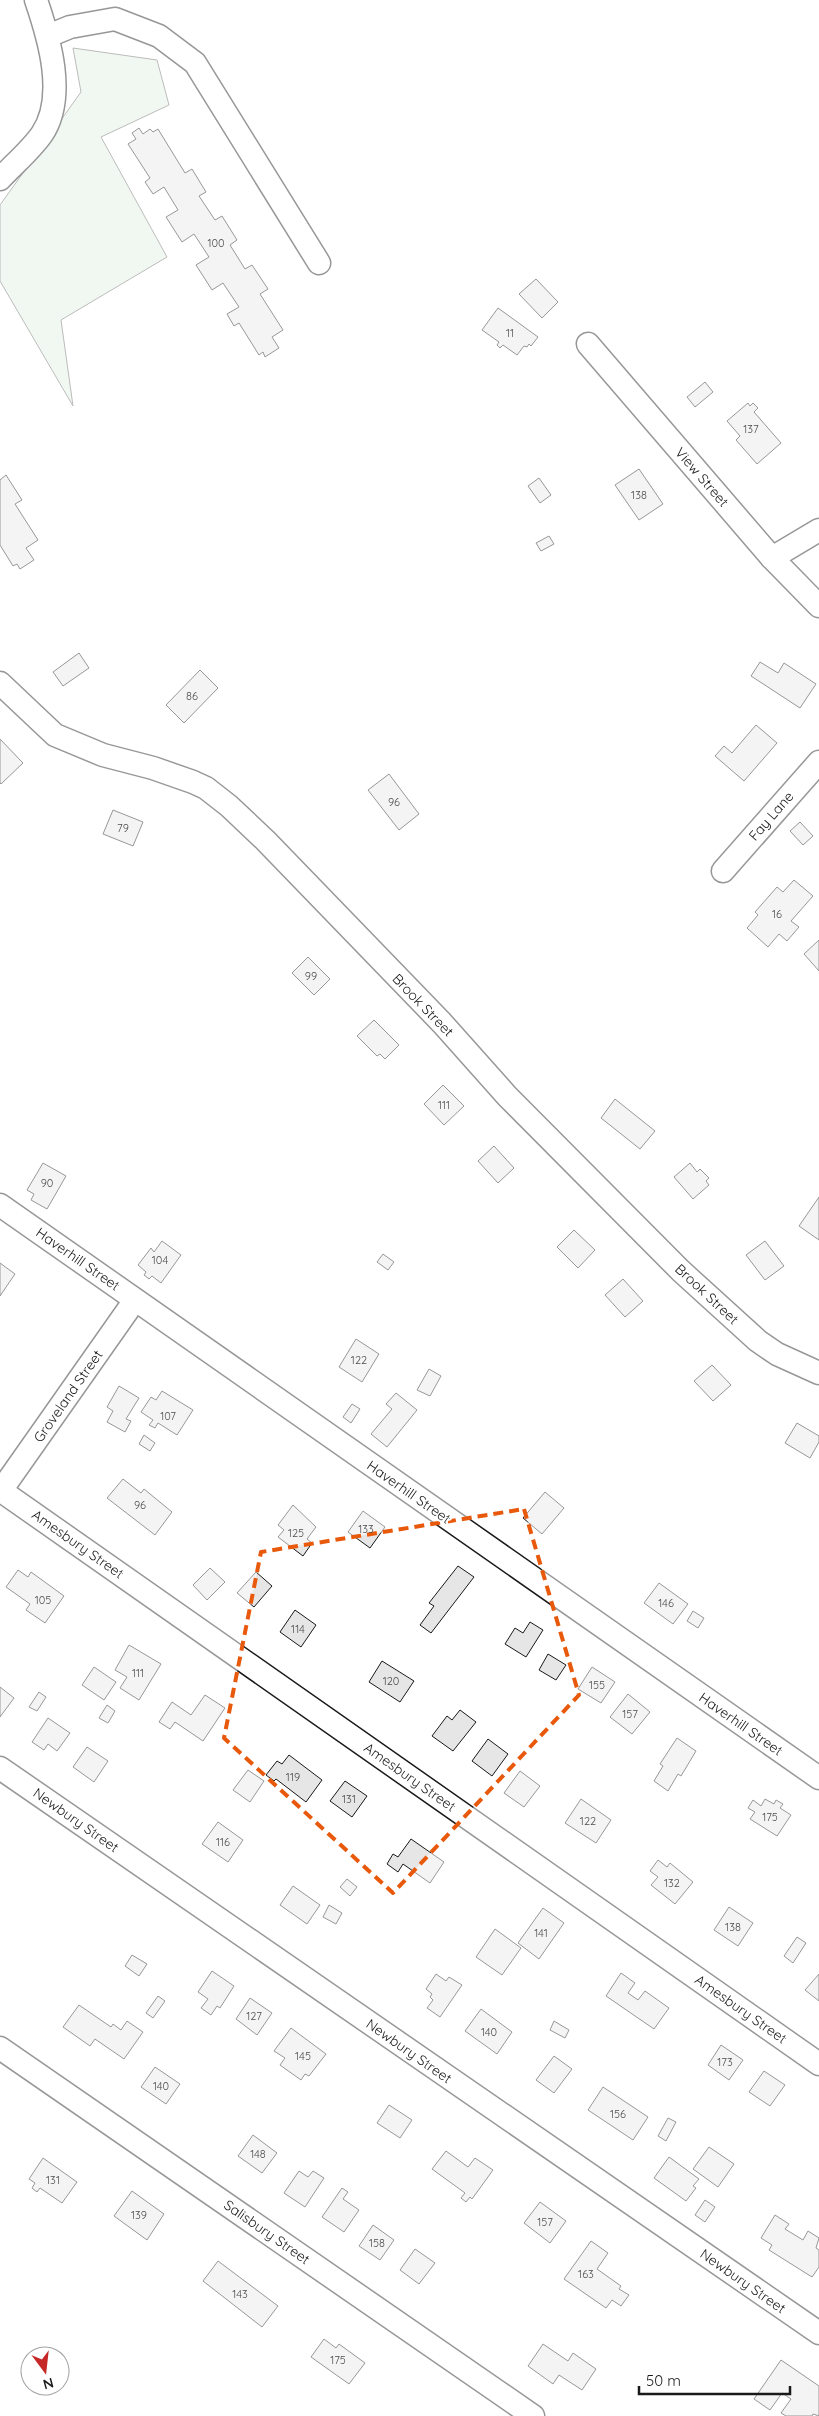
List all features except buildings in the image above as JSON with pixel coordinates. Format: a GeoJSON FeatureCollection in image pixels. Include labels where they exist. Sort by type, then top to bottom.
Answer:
{"type":"FeatureCollection","features":[{"type":"Feature","properties":{"kind":"street"},"geometry":{"type":"LineString","coordinates":[[0,179],[43,133],[56,96],[48,36],[36,0]]}},
{"type":"Feature","properties":{"kind":"street"},"geometry":{"type":"LineString","coordinates":[[48,36],[70,27],[115,19],[159,36],[195,63],[319,263]]}},
{"type":"Feature","properties":{"kind":"street","name":"View Street"},"geometry":{"type":"LineString","coordinates":[[588,344],[772,558],[819,606]]}},
{"type":"Feature","properties":{"kind":"street"},"geometry":{"type":"LineString","coordinates":[[772,558],[819,530]]}},
{"type":"Feature","properties":{"kind":"street","name":"Brook Street"},"geometry":{"type":"LineString","coordinates":[[0,683],[55,735],[103,755],[153,768],[194,782],[206,788],[229,806],[259,834],[442,1023],[507,1096],[681,1271],[758,1341],[777,1354],[819,1373]]}},
{"type":"Feature","properties":{"kind":"street","name":"Fay Lane"},"geometry":{"type":"LineString","coordinates":[[723,870],[819,762]]}},
{"type":"Feature","properties":{"kind":"street","name":"Haverhill Street"},"geometry":{"type":"LineString","coordinates":[[0,1204],[819,1778]]}},
{"type":"Feature","properties":{"kind":"street","name":"Groveland Street"},"geometry":{"type":"LineString","coordinates":[[0,1491],[135,1300]]}},
{"type":"Feature","properties":{"kind":"street","name":"Amesbury Street"},"geometry":{"type":"LineString","coordinates":[[0,1491],[819,2064]]}},
{"type":"Feature","properties":{"kind":"street","name":"Newbury Street"},"geometry":{"type":"LineString","coordinates":[[0,1768],[819,2334]]}},
{"type":"Feature","properties":{"kind":"street","name":"Salisbury Street"},"geometry":{"type":"LineString","coordinates":[[0,2048],[533,2416]]}},
{"type":"Feature","properties":{"kind":"highlighted area"},"geometry":{"type":"Polygon","coordinates":[[[524,1509],[579,1695],[393,1893],[224,1738],[261,1552],[524,1509]]]}},
{"type":"Feature","properties":{"kind":"green space"},"geometry":{"type":"Polygon","coordinates":[[[73,48],[157,60],[169,105],[101,137],[167,257],[61,320],[73,406],[0,281],[0,205],[81,92],[73,48]]]}}]}
